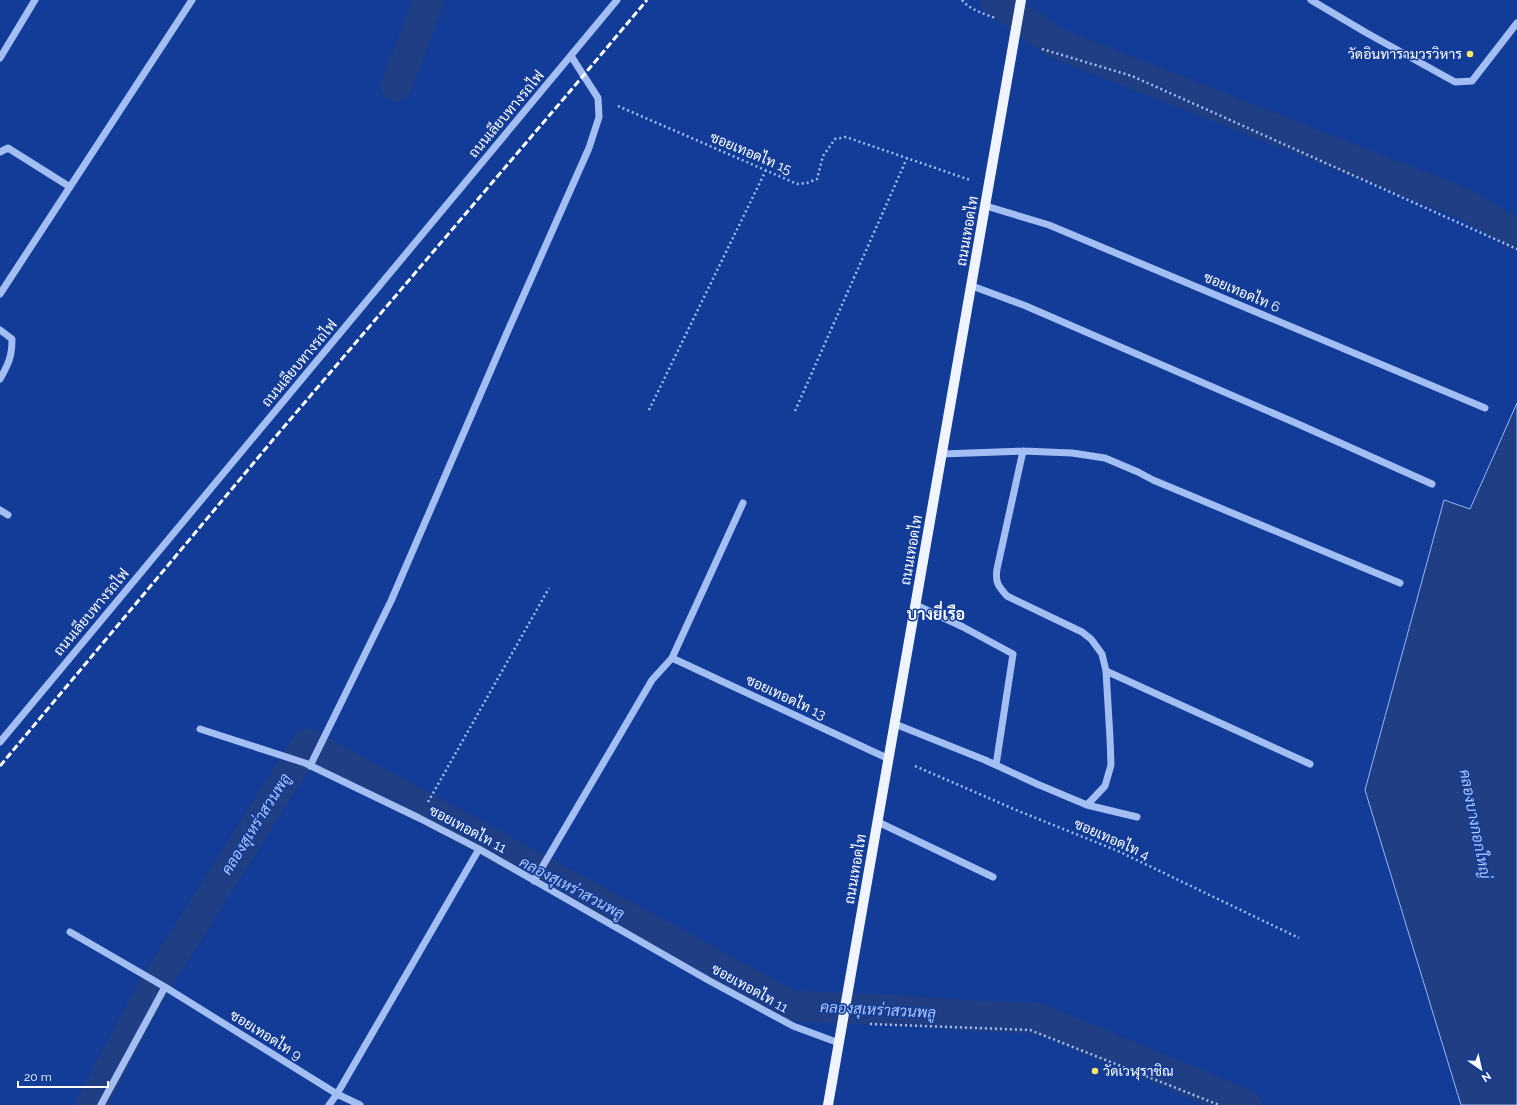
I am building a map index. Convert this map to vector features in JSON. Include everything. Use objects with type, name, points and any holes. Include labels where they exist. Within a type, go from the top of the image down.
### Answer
[{"type":"main road","name":"ถนนเทอดไท","points":[[828,1105],[1022,0]]},
{"type":"street","points":[[0,58],[35,0]]},
{"type":"street","points":[[0,294],[192,0]]},
{"type":"street","name":"ถนนเลียบทางรถไฟ","points":[[0,742],[617,0]]},
{"type":"street","points":[[1311,0],[1364,32],[1455,82],[1472,81],[1517,23]]},
{"type":"street","points":[[308,765],[391,601],[588,148],[599,117],[598,98],[571,56]]},
{"type":"street","points":[[0,152],[8,148],[70,186]]},
{"type":"street","name":"ซอยเทอดไท 6","points":[[986,206],[1049,225],[1485,408]]},
{"type":"street","points":[[972,286],[1026,306],[1432,484]]},
{"type":"street","points":[[0,330],[12,339],[12,352],[9,364],[0,379]]},
{"type":"street","points":[[942,454],[1023,451],[1072,453],[1105,458],[1160,483],[1400,583]]},
{"type":"street","points":[[1023,451],[996,579],[1000,589],[1007,596],[1082,632],[1091,639],[1102,654],[1106,671],[1111,765],[1105,786],[1087,805]]},
{"type":"street","points":[[534,880],[652,680],[672,658],[743,503]]},
{"type":"street","points":[[0,510],[8,515]]},
{"type":"street","points":[[916,605],[963,627],[1013,654],[996,765]]},
{"type":"street","name":"ซอยเทอดไท 13","points":[[672,658],[889,759]]},
{"type":"street","points":[[1106,671],[1310,764]]},
{"type":"street","points":[[895,724],[996,765],[1087,805],[1137,817]]},
{"type":"street","name":"ซอยเทอดไท 11","points":[[200,729],[287,756],[419,818],[479,849],[793,1026],[839,1043]]},
{"type":"street","points":[[878,822],[993,877]]},
{"type":"street","points":[[329,1105],[337,1094],[479,849]]},
{"type":"street","name":"ซอยเทอดไท 9","points":[[70,932],[162,985],[337,1094],[360,1105]]},
{"type":"street","points":[[101,1105],[162,985]]},
{"type":"path","points":[[962,0],[974,10],[995,18]]},
{"type":"path","points":[[1042,49],[1132,76],[1517,249]]},
{"type":"path","name":"ซอยเทอดไท 15","points":[[598,98],[797,184],[807,183],[817,179],[823,156],[835,139],[846,137],[989,187]]},
{"type":"path","points":[[795,411],[907,158]]},
{"type":"path","points":[[649,410],[766,170]]},
{"type":"path","points":[[419,818],[549,588]]},
{"type":"path","name":"ซอยเทอดไท 4","points":[[915,766],[1016,810],[1118,851],[1299,938]]},
{"type":"path","points":[[870,1024],[1030,1030],[1219,1105]]},
{"type":"water","name":"คลองบางกอกใหญ่","points":[[1517,403],[1517,1105],[1461,1105],[1365,790],[1444,500],[1470,509]]},
{"type":"waterway","points":[[396,86],[429,0]]},
{"type":"waterway","points":[[995,0],[1056,43],[1467,205],[1517,235]]},
{"type":"waterway","name":"คลองสุเหร่าสวนพลู","points":[[91,1105],[151,991],[307,744],[791,1006],[1037,1018],[1246,1105]]},
{"type":"railway","points":[[0,766],[277,435],[647,0]]},
{"type":"place","name":"วัดอินทารามวรวิหาร","points":[[1470,54]]},
{"type":"place","name":"วัดเวฬุราชิณ","points":[[1095,1071]]},
{"type":"district","name":"บางยี่เรือ","points":[[936,614]]}]
